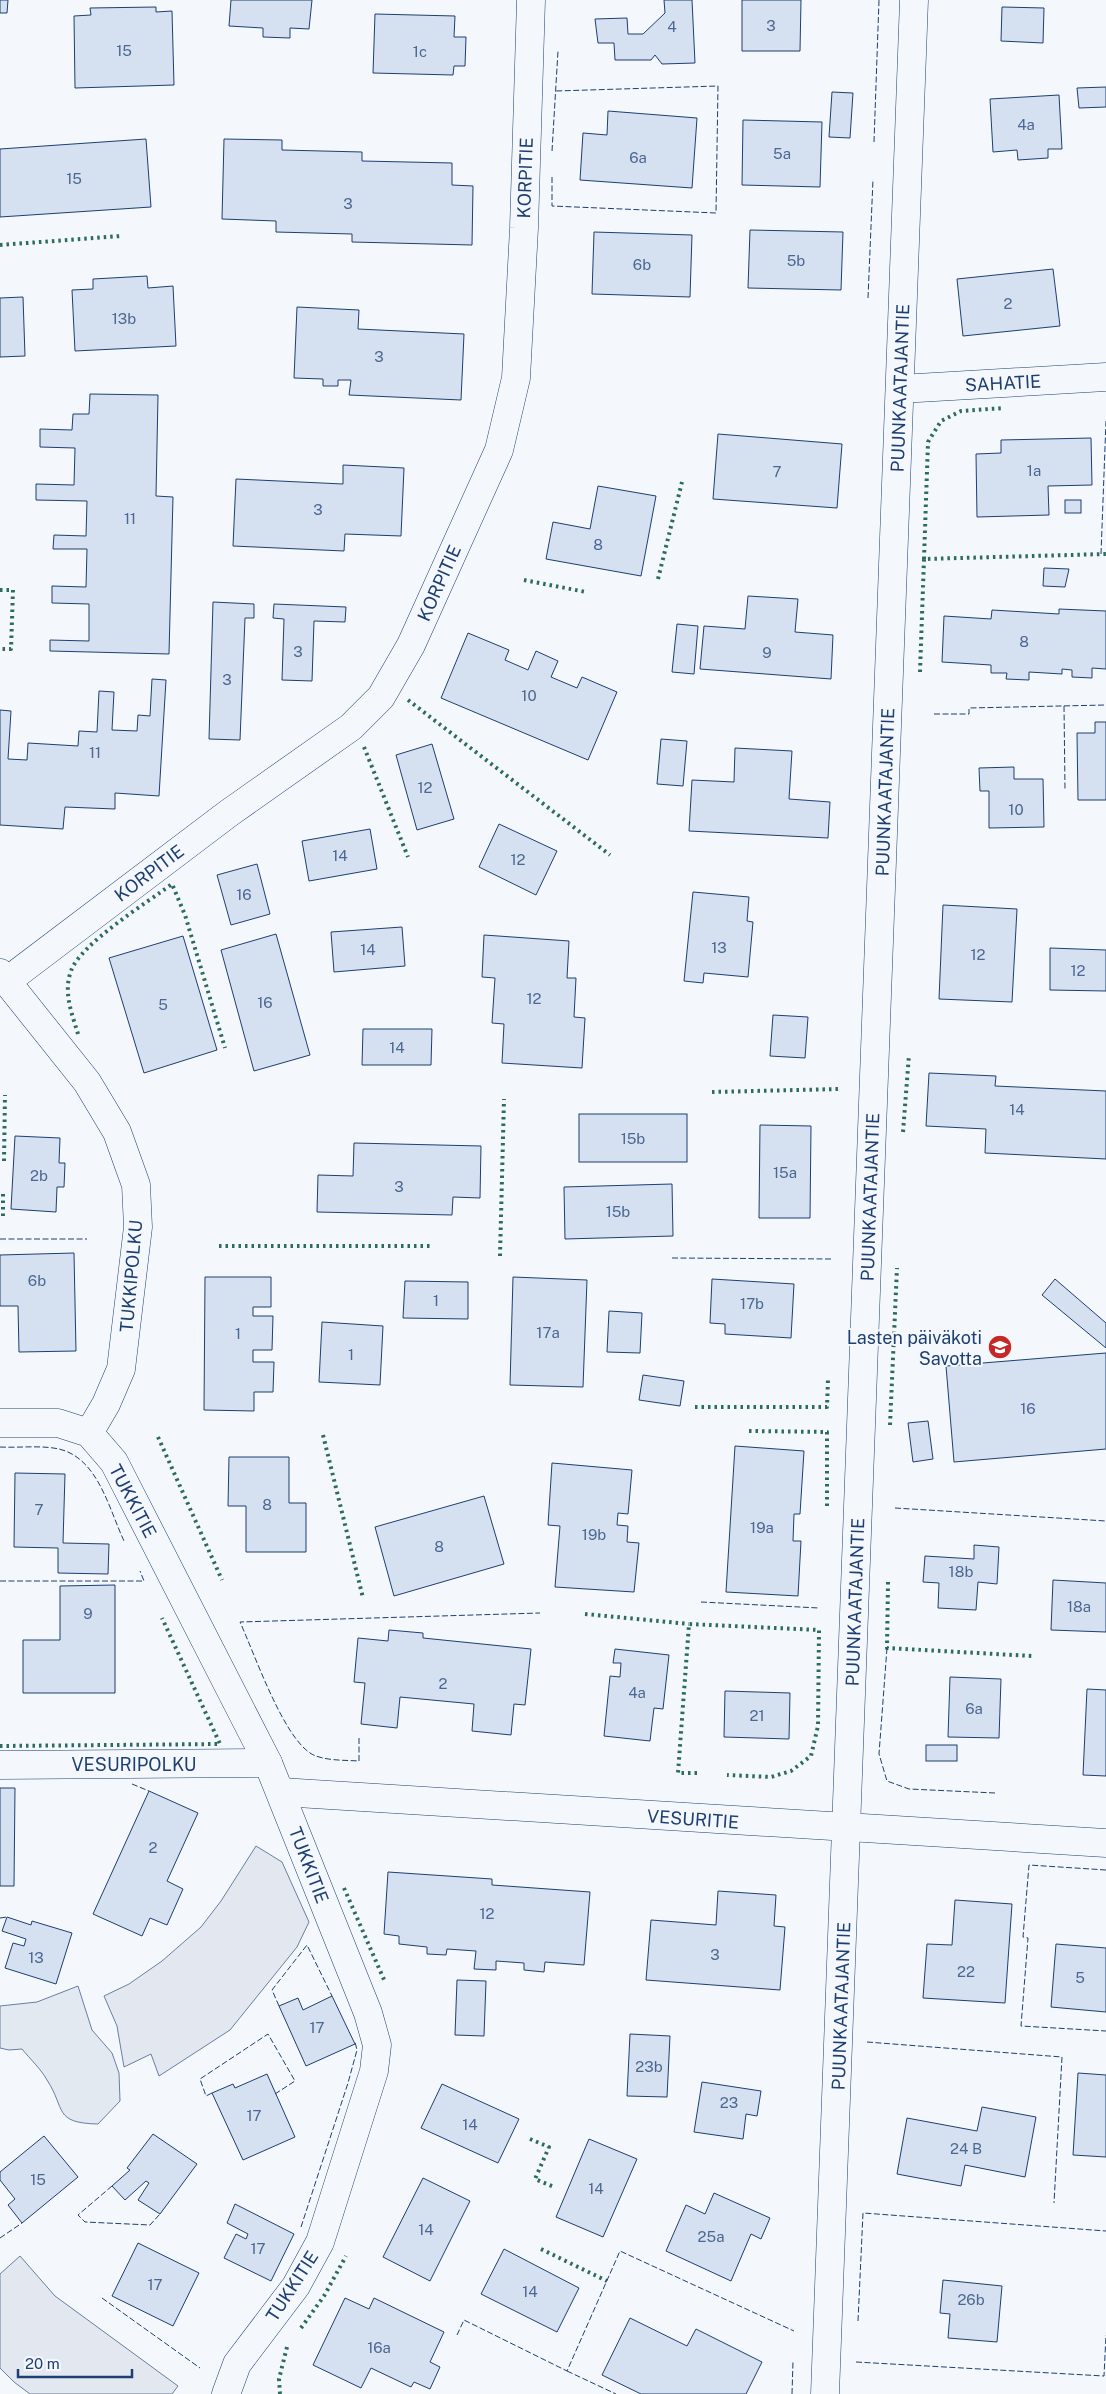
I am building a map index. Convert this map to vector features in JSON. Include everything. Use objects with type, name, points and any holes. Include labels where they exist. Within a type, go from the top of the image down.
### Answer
[{"type":"street","name":"KORPITIE","points":[[4,977],[229,813],[352,727],[381,697],[411,645],[498,450],[516,378],[523,244],[531,0]]},
{"type":"street","name":"PUUNKAATAJANTIE","points":[[825,2394],[848,1828],[854,1619],[914,0]]},
{"type":"street","name":"SAHATIE","points":[[900,389],[1106,377]]},
{"type":"street","name":"TUKKIPOLKU","points":[[4,977],[87,1082],[116,1132],[136,1185],[138,1227],[121,1369],[106,1404],[89,1432]]},
{"type":"street","points":[[0,1423],[58,1423],[89,1432]]},
{"type":"street","name":"TUKKITIE","points":[[89,1432],[114,1462],[268,1763],[368,2013],[377,2046],[374,2072],[320,2242],[296,2286],[237,2364],[226,2394]]},
{"type":"street","name":"VESURIPOLKU","points":[[0,1765],[268,1763]]},
{"type":"street","name":"VESURITIE","points":[[281,1792],[1106,1843]]},
{"type":"shaded area","points":[[256,1846],[282,1862],[309,1922],[297,1947],[230,2030],[159,2076],[151,2054],[124,2067],[117,2026],[104,1996],[129,1984],[162,1961],[201,1927],[221,1901]]},
{"type":"shaded area","points":[[78,1986],[92,2030],[112,2053],[119,2073],[120,2101],[98,2124],[74,2121],[67,2117],[45,2076],[22,2049],[9,2050],[0,2048],[0,2006],[37,2002]]},
{"type":"shaded area","points":[[20,2256],[55,2296],[178,2386],[172,2394],[30,2394],[14,2382],[0,2368],[0,2274]]},
{"type":"building","points":[[0,0],[8,0],[7,13],[0,13]]},
{"type":"building","points":[[231,0],[312,0],[309,29],[290,28],[290,38],[263,37],[263,28],[229,26]]},
{"type":"building","points":[[664,0],[692,0],[695,63],[662,64],[655,55],[651,60],[615,60],[614,43],[598,43],[595,19],[627,18],[628,34],[643,34],[665,13]]},
{"type":"building","points":[[742,0],[801,0],[800,51],[742,51]]},
{"type":"building","points":[[156,7],[156,12],[172,11],[174,85],[75,88],[74,16],[91,15],[90,8]]},
{"type":"building","points":[[1002,7],[1044,8],[1043,43],[1001,41]]},
{"type":"building","points":[[375,14],[455,16],[454,37],[466,37],[465,66],[454,66],[453,75],[373,73]]},
{"type":"building","points":[[1106,87],[1106,107],[1079,108],[1077,88]]},
{"type":"building","points":[[832,92],[853,93],[850,138],[829,137]]},
{"type":"building","points":[[1059,95],[1062,149],[1048,149],[1048,158],[1018,160],[1017,150],[993,152],[990,99]]},
{"type":"building","points":[[608,111],[697,118],[692,188],[580,180],[583,133],[607,135]]},
{"type":"building","points":[[743,120],[822,122],[820,187],[742,185]]},
{"type":"building","points":[[146,139],[151,207],[0,217],[0,149]]},
{"type":"building","points":[[224,139],[282,140],[282,150],[362,152],[362,161],[452,163],[452,185],[473,186],[472,245],[352,242],[352,234],[276,232],[276,221],[222,219]]},
{"type":"building","points":[[750,230],[843,232],[841,290],[748,288]]},
{"type":"building","points":[[594,232],[692,235],[690,297],[592,294]]},
{"type":"building","points":[[1053,269],[1060,326],[963,336],[957,279]]},
{"type":"building","points":[[147,276],[148,288],[173,286],[176,346],[75,351],[72,290],[93,289],[93,279]]},
{"type":"building","points":[[23,297],[25,356],[0,357],[0,298]]},
{"type":"building","points":[[297,307],[359,310],[358,329],[464,334],[461,400],[349,395],[351,380],[338,380],[338,386],[323,386],[323,379],[294,378]]},
{"type":"building","points":[[90,394],[158,395],[156,496],[173,497],[169,654],[50,651],[50,640],[89,641],[89,604],[52,603],[52,586],[86,587],[87,549],[53,549],[54,535],[86,536],[87,501],[36,500],[36,484],[74,485],[75,448],[40,447],[40,429],[72,430],[73,414],[89,414]]},
{"type":"building","points":[[718,434],[842,444],[837,508],[713,499]]},
{"type":"building","points":[[1091,438],[1092,485],[1048,486],[1049,515],[977,517],[976,454],[1001,453],[1001,440]]},
{"type":"building","points":[[343,465],[404,468],[401,536],[345,534],[344,551],[233,546],[236,479],[343,484]]},
{"type":"building","points":[[598,486],[656,496],[641,576],[546,559],[553,522],[590,529]]},
{"type":"building","points":[[1065,500],[1081,500],[1081,513],[1065,513]]},
{"type":"building","points":[[1044,568],[1069,569],[1065,587],[1043,586]]},
{"type":"building","points":[[748,596],[798,599],[795,632],[833,635],[831,679],[700,669],[704,626],[745,629]]},
{"type":"building","points":[[213,602],[254,604],[254,618],[245,618],[240,740],[209,739]]},
{"type":"building","points":[[274,604],[346,607],[345,622],[314,621],[312,681],[282,680],[284,619],[273,618]]},
{"type":"building","points":[[1059,609],[1106,611],[1106,669],[1092,668],[1092,678],[1072,677],[1072,670],[1062,669],[1062,674],[1029,672],[1029,680],[1006,679],[1007,673],[991,673],[991,665],[942,662],[944,616],[991,619],[992,610],[1059,614]]},
{"type":"building","points":[[677,624],[698,626],[694,674],[672,672]]},
{"type":"building","points":[[468,633],[509,650],[505,660],[528,670],[536,651],[558,661],[551,677],[577,688],[582,677],[617,692],[588,760],[441,698]]},
{"type":"building","points":[[152,679],[166,680],[159,796],[115,793],[115,809],[65,807],[63,829],[0,825],[0,710],[11,711],[8,759],[27,760],[28,743],[78,746],[79,731],[97,732],[99,691],[114,692],[112,730],[137,731],[138,715],[150,716]]},
{"type":"building","points":[[1095,722],[1106,722],[1106,800],[1078,800],[1077,733],[1095,733]]},
{"type":"building","points":[[661,739],[687,741],[683,786],[657,784]]},
{"type":"building","points":[[432,744],[454,819],[417,830],[396,755]]},
{"type":"building","points":[[735,748],[792,751],[789,799],[830,802],[828,838],[689,831],[692,780],[734,782]]},
{"type":"building","points":[[1014,767],[1014,779],[1043,779],[1044,827],[989,828],[989,791],[980,791],[979,768]]},
{"type":"building","points":[[499,824],[557,851],[536,895],[479,867]]},
{"type":"building","points":[[370,829],[377,869],[309,881],[302,841]]},
{"type":"building","points":[[257,864],[270,914],[231,925],[217,875]]},
{"type":"building","points":[[693,892],[749,897],[747,921],[753,922],[748,977],[704,973],[703,983],[684,981]]},
{"type":"building","points":[[943,905],[1017,909],[1012,1002],[939,999]]},
{"type":"building","points":[[402,927],[405,966],[334,972],[331,932]]},
{"type":"building","points":[[276,934],[310,1055],[254,1071],[221,950]]},
{"type":"building","points":[[484,935],[569,941],[567,978],[576,978],[574,1017],[585,1018],[582,1068],[502,1063],[504,1024],[492,1023],[495,978],[482,977]]},
{"type":"building","points":[[183,936],[217,1050],[144,1073],[109,958]]},
{"type":"building","points":[[1050,948],[1106,950],[1106,991],[1050,990]]},
{"type":"building","points":[[773,1015],[808,1017],[805,1058],[770,1056]]},
{"type":"building","points":[[363,1029],[432,1029],[431,1065],[362,1065]]},
{"type":"building","points":[[929,1073],[996,1076],[995,1086],[1106,1091],[1106,1159],[985,1153],[986,1129],[926,1126]]},
{"type":"building","points":[[579,1114],[687,1114],[687,1162],[579,1162]]},
{"type":"building","points":[[760,1125],[811,1126],[810,1218],[759,1218]]},
{"type":"building","points":[[15,1136],[60,1138],[59,1163],[65,1163],[64,1187],[57,1187],[56,1212],[11,1209]]},
{"type":"building","points":[[354,1143],[481,1146],[480,1198],[453,1197],[452,1215],[317,1212],[318,1175],[353,1176]]},
{"type":"building","points":[[672,1184],[673,1236],[565,1239],[564,1187]]},
{"type":"building","points":[[74,1253],[76,1351],[19,1352],[18,1306],[0,1306],[0,1255]]},
{"type":"building","points":[[205,1277],[271,1277],[271,1307],[253,1307],[253,1316],[273,1316],[272,1350],[253,1350],[253,1362],[274,1362],[273,1392],[254,1392],[254,1411],[204,1410]]},
{"type":"building","points":[[513,1277],[587,1280],[583,1387],[510,1385]]},
{"type":"building","points":[[712,1279],[794,1284],[791,1338],[725,1334],[725,1324],[710,1323]]},
{"type":"building","points":[[1055,1279],[1106,1323],[1106,1348],[1042,1295]]},
{"type":"building","points":[[405,1281],[468,1282],[468,1319],[403,1318]]},
{"type":"building","points":[[609,1311],[642,1313],[640,1353],[607,1352]]},
{"type":"building","points":[[322,1322],[383,1326],[380,1385],[319,1382]]},
{"type":"building","points":[[1106,1353],[1106,1449],[954,1462],[946,1366]]},
{"type":"building","points":[[643,1375],[684,1381],[680,1406],[639,1400]]},
{"type":"building","points":[[928,1421],[933,1459],[913,1462],[908,1423]]},
{"type":"building","points":[[735,1446],[804,1451],[800,1514],[794,1514],[793,1541],[801,1541],[798,1596],[726,1592]]},
{"type":"building","points":[[229,1457],[289,1457],[289,1503],[306,1503],[306,1552],[246,1552],[246,1506],[228,1506]]},
{"type":"building","points":[[552,1463],[632,1470],[628,1514],[618,1513],[617,1525],[628,1526],[627,1542],[639,1543],[634,1592],[555,1587],[560,1526],[548,1525]]},
{"type":"building","points":[[15,1473],[65,1474],[63,1543],[109,1544],[108,1574],[58,1573],[58,1548],[14,1547]]},
{"type":"building","points":[[484,1496],[504,1564],[394,1596],[375,1527]]},
{"type":"building","points":[[974,1545],[999,1547],[997,1584],[978,1582],[976,1610],[938,1608],[939,1583],[923,1582],[925,1556],[974,1559]]},
{"type":"building","points":[[1053,1580],[1106,1583],[1106,1632],[1051,1630]]},
{"type":"building","points":[[115,1585],[115,1693],[23,1693],[23,1640],[60,1640],[60,1586]]},
{"type":"building","points":[[389,1630],[423,1633],[423,1638],[531,1649],[525,1705],[514,1704],[511,1735],[472,1731],[474,1704],[400,1697],[397,1728],[361,1724],[365,1683],[354,1682],[358,1638],[388,1641]]},
{"type":"building","points":[[615,1649],[669,1655],[663,1709],[654,1708],[650,1741],[604,1736],[610,1676],[620,1677],[621,1663],[613,1663]]},
{"type":"building","points":[[950,1677],[1001,1679],[999,1738],[948,1737]]},
{"type":"building","points":[[1087,1689],[1106,1690],[1106,1776],[1083,1775]]},
{"type":"building","points":[[725,1691],[790,1693],[789,1739],[724,1737]]},
{"type":"building","points":[[926,1745],[957,1745],[957,1761],[926,1761]]},
{"type":"building","points":[[0,1788],[15,1788],[14,1886],[0,1886]]},
{"type":"building","points":[[149,1791],[198,1813],[167,1881],[183,1889],[167,1925],[150,1918],[142,1936],[93,1914]]},
{"type":"building","points":[[388,1872],[492,1879],[492,1885],[590,1892],[584,1965],[545,1962],[544,1972],[524,1970],[524,1963],[496,1961],[496,1970],[474,1969],[476,1951],[447,1949],[446,1955],[427,1954],[427,1947],[399,1944],[399,1936],[384,1934]]},
{"type":"building","points":[[718,1891],[776,1895],[774,1926],[785,1927],[780,1990],[646,1980],[651,1920],[716,1925]]},
{"type":"building","points":[[955,1900],[1012,1904],[1005,2003],[923,1998],[927,1944],[952,1945]]},
{"type":"building","points":[[7,1917],[31,1925],[32,1921],[72,1933],[56,1984],[5,1968],[13,1943],[24,1946],[26,1939],[2,1931]]},
{"type":"building","points":[[1056,1944],[1106,1948],[1106,2012],[1051,2007]]},
{"type":"building","points":[[457,1980],[486,1981],[484,2036],[455,2035]]},
{"type":"building","points":[[332,1996],[355,2044],[306,2066],[279,2006],[298,1998],[303,2010]]},
{"type":"building","points":[[630,2034],[670,2036],[667,2097],[627,2096]]},
{"type":"building","points":[[1078,2073],[1106,2075],[1106,2157],[1073,2155]]},
{"type":"building","points":[[267,2074],[295,2137],[243,2160],[212,2093],[233,2084],[235,2088]]},
{"type":"building","points":[[702,2082],[761,2091],[757,2116],[746,2114],[743,2139],[694,2132]]},
{"type":"building","points":[[442,2084],[519,2119],[498,2163],[421,2128]]},
{"type":"building","points":[[982,2107],[1036,2117],[1025,2177],[965,2165],[961,2186],[897,2174],[907,2118],[977,2131]]},
{"type":"building","points":[[153,2134],[197,2164],[160,2214],[138,2200],[149,2183],[146,2181],[125,2200],[112,2186],[130,2170],[127,2168]]},
{"type":"building","points":[[44,2136],[78,2177],[22,2223],[8,2205],[15,2199],[0,2180],[0,2172]]},
{"type":"building","points":[[589,2139],[637,2159],[603,2237],[556,2217]]},
{"type":"building","points":[[423,2178],[470,2201],[430,2281],[383,2257]]},
{"type":"building","points":[[714,2193],[770,2218],[761,2239],[751,2234],[731,2281],[666,2251],[686,2205],[705,2214]]},
{"type":"building","points":[[235,2204],[294,2234],[271,2281],[224,2258],[236,2234],[246,2239],[248,2234],[227,2223]]},
{"type":"building","points":[[138,2243],[199,2273],[173,2326],[112,2296]]},
{"type":"building","points":[[504,2249],[579,2288],[557,2332],[481,2294]]},
{"type":"building","points":[[943,2280],[1002,2286],[997,2342],[948,2338],[950,2314],[940,2313]]},
{"type":"building","points":[[345,2298],[369,2309],[374,2298],[444,2332],[430,2362],[440,2367],[430,2389],[414,2382],[411,2387],[371,2368],[361,2388],[313,2365]]},
{"type":"building","points":[[630,2318],[687,2346],[696,2329],[762,2362],[746,2394],[641,2394],[602,2375]]},
{"type":"hedge","points":[[0,245],[121,236]]},
{"type":"hedge","points":[[924,559],[928,442],[941,421],[961,411],[1004,408]]},
{"type":"hedge","points":[[658,579],[682,482]]},
{"type":"hedge","points":[[920,672],[924,559],[1106,554]]},
{"type":"hedge","points":[[524,580],[586,592]]},
{"type":"hedge","points":[[0,590],[13,590],[11,649],[0,649]]},
{"type":"hedge","points":[[408,700],[610,855]]},
{"type":"hedge","points":[[364,747],[408,857]]},
{"type":"hedge","points":[[78,1034],[68,995],[71,971],[77,960],[101,936],[172,884],[185,915],[225,1048]]},
{"type":"hedge","points":[[903,1132],[909,1055]]},
{"type":"hedge","points":[[712,1092],[839,1089]]},
{"type":"hedge","points":[[4,1161],[5,1095]]},
{"type":"hedge","points":[[500,1256],[504,1099]]},
{"type":"hedge","points":[[3,1190],[3,1216]]},
{"type":"hedge","points":[[219,1246],[433,1246]]},
{"type":"hedge","points":[[890,1425],[897,1268]]},
{"type":"hedge","points":[[695,1407],[827,1407],[828,1379]]},
{"type":"hedge","points":[[749,1431],[827,1432],[827,1510]]},
{"type":"hedge","points":[[323,1435],[363,1598]]},
{"type":"hedge","points":[[158,1437],[222,1580]]},
{"type":"hedge","points":[[888,1582],[887,1648],[1032,1656]]},
{"type":"hedge","points":[[585,1614],[689,1624]]},
{"type":"hedge","points":[[0,1746],[220,1744],[162,1618]]},
{"type":"hedge","points":[[697,1773],[678,1773],[689,1624],[819,1630],[818,1726],[811,1756],[791,1771],[771,1777],[727,1775]]},
{"type":"hedge","points":[[344,1888],[385,1982]]},
{"type":"hedge","points":[[530,2139],[549,2147],[535,2179],[554,2187]]},
{"type":"hedge","points":[[541,2249],[607,2281]]},
{"type":"hedge","points":[[301,2328],[324,2296],[346,2256]]},
{"type":"hedge","points":[[280,2394],[279,2379],[287,2347]]},
{"type":"fence","points":[[874,142],[879,0]]},
{"type":"fence","points":[[552,151],[558,51]]},
{"type":"fence","points":[[552,177],[552,206],[716,213],[718,86],[556,91]]},
{"type":"fence","points":[[868,298],[873,179]]},
{"type":"fence","points":[[1101,554],[1106,421]]},
{"type":"fence","points":[[934,714],[969,714],[969,708],[1106,705]]},
{"type":"fence","points":[[1064,706],[1065,789]]},
{"type":"fence","points":[[0,1239],[87,1239]]},
{"type":"fence","points":[[672,1258],[832,1259]]},
{"type":"fence","points":[[0,1447],[59,1449],[72,1454],[84,1463],[100,1486],[124,1541]]},
{"type":"fence","points":[[895,1508],[1106,1521]]},
{"type":"fence","points":[[0,1581],[144,1581],[140,1571]]},
{"type":"fence","points":[[701,1602],[819,1608]]},
{"type":"fence","points":[[359,1738],[359,1761],[333,1760],[310,1753],[289,1729],[270,1693],[240,1622],[540,1613]]},
{"type":"fence","points":[[887,1648],[879,1754],[887,1781],[909,1789],[995,1793]]},
{"type":"fence","points":[[132,1784],[149,1791]]},
{"type":"fence","points":[[1106,1870],[1029,1865],[1023,1937],[1028,1938],[1021,2026],[1106,2031]]},
{"type":"fence","points":[[0,1918],[7,1917]]},
{"type":"fence","points":[[279,2006],[272,1990],[307,1945],[332,1996]]},
{"type":"fence","points":[[212,2093],[206,2096],[200,2079],[268,2034],[295,2081],[275,2094]]},
{"type":"fence","points":[[301,2227],[348,2083],[357,2050],[355,2042]]},
{"type":"fence","points":[[867,2042],[1062,2057],[1054,2203]]},
{"type":"fence","points":[[112,2186],[78,2215],[85,2222],[150,2225],[160,2214]]},
{"type":"fence","points":[[858,2321],[863,2213],[1106,2231]]},
{"type":"fence","points":[[0,2238],[22,2223]]},
{"type":"fence","points":[[457,2335],[464,2320],[567,2371],[620,2251],[794,2331]]},
{"type":"fence","points":[[102,2298],[200,2368]]},
{"type":"fence","points":[[856,2362],[1104,2376],[1106,2335]]},
{"type":"fence","points":[[792,2394],[793,2361]]},
{"type":"fence","points":[[567,2371],[616,2394]]},
{"type":"place","name":"Lasten päiväkoti Savotta","points":[[1000,1347]]}]
